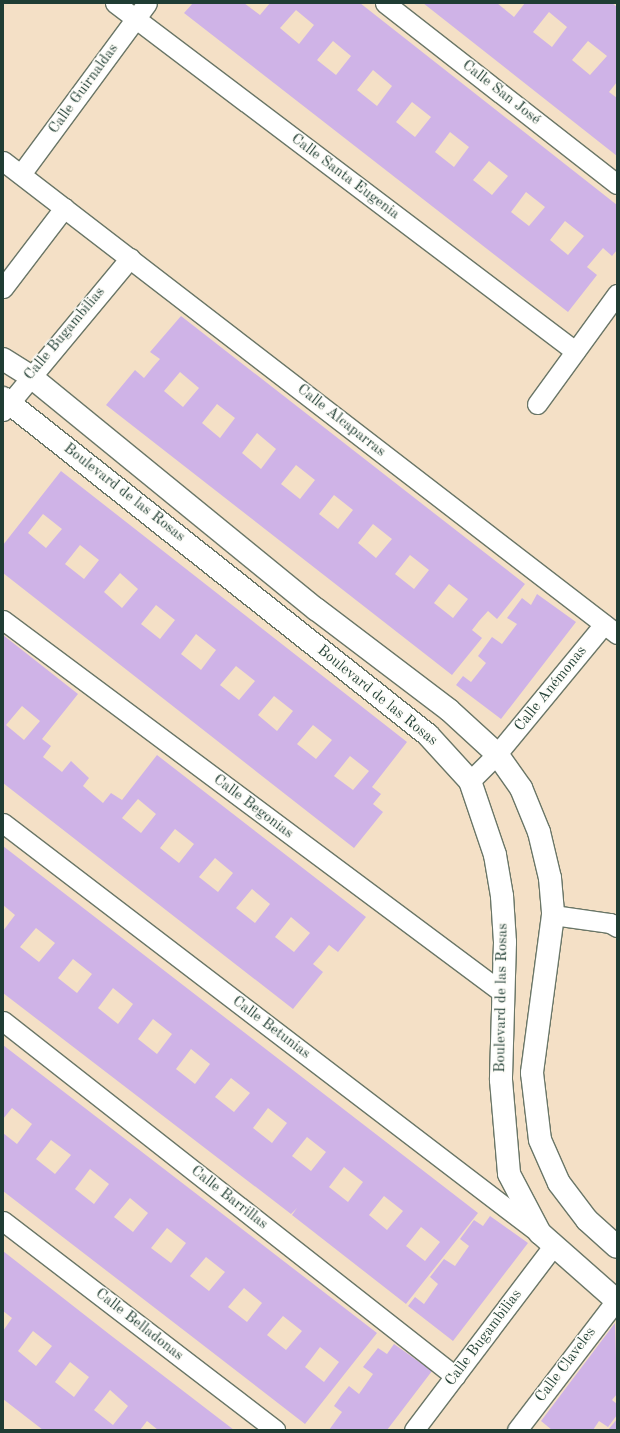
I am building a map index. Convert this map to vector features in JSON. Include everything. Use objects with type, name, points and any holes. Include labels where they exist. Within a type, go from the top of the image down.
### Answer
[{"type":"street","name":"Calle Santa Eugenia","points":[[115,3],[575,351]]},
{"type":"street","name":"Calle Guirnaldas","points":[[21,174],[147,3]]},
{"type":"street","name":"Calle San José","points":[[385,3],[617,184]]},
{"type":"street","name":"Calle Alcaparras","points":[[3,161],[610,629]]},
{"type":"street","points":[[3,288],[64,208]]},
{"type":"street","name":"Calle Bugambilias","points":[[5,404],[130,258]]},
{"type":"street","points":[[537,404],[617,294]]},
{"type":"street","name":"Boulevard de las Rosas","points":[[3,359],[30,376],[316,609],[449,710],[497,754],[521,788],[539,832],[550,878],[553,915],[532,1073],[537,1126],[558,1183],[587,1220],[617,1247]]},
{"type":"street","name":"Boulevard de las Rosas","points":[[5,404],[428,735],[470,781],[495,855],[502,896],[503,993],[500,1080],[509,1174],[547,1239],[617,1300]]},
{"type":"street","name":"Calle Begonias","points":[[3,620],[503,993]]},
{"type":"street","name":"Calle Anémonas","points":[[470,781],[497,754],[610,629]]},
{"type":"street","name":"Calle Betunias","points":[[3,823],[547,1239]]},
{"type":"street","points":[[553,915],[610,923],[617,927]]},
{"type":"street","name":"Calle Barrillas","points":[[3,1021],[455,1376]]},
{"type":"street","name":"Calle Belladonas","points":[[3,1221],[275,1430]]},
{"type":"street","name":"Calle Bugambilias","points":[[414,1430],[455,1376],[547,1239]]},
{"type":"street","name":"Calle Claveles","points":[[522,1428],[617,1300]]},
{"type":"building","points":[[193,3],[244,3],[260,15],[270,3],[360,3],[617,205],[617,250],[612,256],[603,248],[587,267],[597,275],[568,312],[184,13]],"holes":[[[296,10],[314,25],[299,44],[280,28]],[[333,41],[351,56],[336,75],[317,60]],[[373,70],[392,86],[377,106],[357,90]],[[412,102],[431,117],[415,137],[396,122]],[[450,132],[469,147],[454,167],[435,152]],[[489,161],[508,176],[492,195],[473,180]],[[526,192],[545,207],[529,226],[511,212]],[[565,221],[584,236],[568,255],[550,240]]]},
{"type":"building","points":[[423,3],[497,3],[514,17],[525,3],[612,3],[617,7],[617,82],[609,92],[617,98],[617,156]],"holes":[[[549,12],[567,27],[552,47],[533,32]],[[588,41],[607,56],[590,75],[572,60]]]},
{"type":"building","points":[[181,316],[525,584],[497,619],[488,611],[479,621],[472,630],[482,638],[452,675],[106,405],[135,370],[144,378],[160,359],[150,352]],"holes":[[[180,372],[199,388],[183,407],[164,391]],[[217,404],[235,418],[220,438],[202,423]],[[257,433],[276,449],[261,469],[242,453]],[[296,465],[315,480],[300,499],[281,484]],[[334,495],[353,510],[338,529],[319,514]],[[373,524],[392,539],[376,558],[358,543]],[[410,555],[429,570],[414,589],[395,574]],[[449,584],[468,599],[453,618],[434,603]]]},
{"type":"building","points":[[61,471],[407,742],[372,787],[381,794],[373,804],[383,812],[354,848],[3,573],[3,545]],"holes":[[[43,514],[62,529],[46,548],[28,533]],[[80,545],[99,560],[84,579],[65,564]],[[120,573],[138,589],[122,608],[104,592]],[[156,605],[175,620],[160,639],[141,624]],[[196,634],[216,650],[201,670],[181,654]],[[236,666],[255,681],[239,700],[220,685]],[[274,696],[293,711],[277,731],[258,715]],[[313,725],[332,740],[316,759],[297,744]],[[350,756],[369,771],[353,790],[334,776]]]},
{"type":"building","points":[[537,594],[576,622],[501,719],[456,685],[463,676],[471,682],[486,663],[478,656],[492,637],[502,644],[517,624],[507,618],[522,598],[531,605]]},
{"type":"building","points":[[3,635],[78,694],[42,739],[51,746],[43,757],[62,772],[71,761],[89,778],[83,786],[103,803],[111,793],[122,800],[157,755],[366,917],[338,952],[329,945],[313,964],[323,972],[293,1009],[3,783]],"holes":[[[22,706],[40,721],[24,740],[6,725]],[[138,799],[156,814],[141,833],[122,818]],[[175,829],[194,844],[179,863],[160,848]],[[215,858],[233,873],[218,892],[199,877]],[[252,889],[270,904],[255,923],[236,908]],[[291,917],[310,933],[294,952],[275,937]]]},
{"type":"building","points":[[3,846],[478,1213],[406,1304],[292,1215],[297,1208],[291,1214],[3,993],[3,931],[15,915],[3,905]],"holes":[[[36,928],[55,943],[39,962],[20,947]],[[73,959],[92,974],[77,993],[58,978]],[[113,988],[133,1004],[118,1024],[98,1008]],[[153,1019],[172,1034],[157,1054],[138,1039]],[[191,1049],[210,1064],[195,1084],[176,1069]],[[231,1078],[250,1093],[234,1112],[215,1097]],[[268,1108],[287,1123],[272,1143],[253,1128]],[[307,1137],[326,1152],[311,1171],[292,1156]],[[344,1167],[363,1182],[348,1202],[329,1187]],[[384,1196],[403,1211],[387,1230],[369,1215]],[[421,1227],[440,1242],[425,1261],[406,1246]]]},
{"type":"building","points":[[3,1045],[377,1333],[305,1424],[3,1191],[3,1133],[17,1144],[32,1124],[12,1108],[3,1119]],"holes":[[[51,1140],[71,1155],[55,1174],[36,1159]],[[90,1169],[109,1184],[94,1204],[75,1189]],[[130,1198],[148,1213],[133,1232],[114,1217]],[[167,1228],[186,1243],[171,1263],[151,1248]],[[206,1257],[225,1272],[209,1291],[190,1276]],[[244,1288],[262,1303],[247,1322],[228,1307]],[[283,1316],[302,1331],[286,1350],[267,1335]],[[320,1347],[339,1362],[324,1382],[305,1367]]]},
{"type":"building","points":[[490,1216],[528,1243],[453,1341],[408,1306],[415,1297],[424,1304],[438,1284],[430,1277],[444,1259],[455,1266],[469,1246],[460,1239],[474,1220],[483,1226]]},
{"type":"building","points":[[3,1251],[234,1430],[158,1430],[147,1421],[140,1430],[43,1430],[3,1399],[3,1331],[12,1318],[3,1311]],"holes":[[[33,1331],[52,1346],[36,1366],[18,1351]],[[70,1362],[89,1377],[74,1397],[55,1382]],[[110,1390],[128,1406],[113,1425],[94,1410]]]},
{"type":"building","points":[[615,1323],[617,1394],[612,1400],[617,1404],[617,1415],[608,1427],[599,1421],[593,1430],[552,1430],[541,1421]]},
{"type":"building","points":[[394,1344],[432,1371],[387,1430],[329,1430],[342,1412],[334,1406],[341,1396],[349,1386],[359,1394],[373,1374],[363,1367],[378,1348],[387,1354]]},
{"type":"building","points":[[617,1419],[617,1430],[608,1430]]}]
